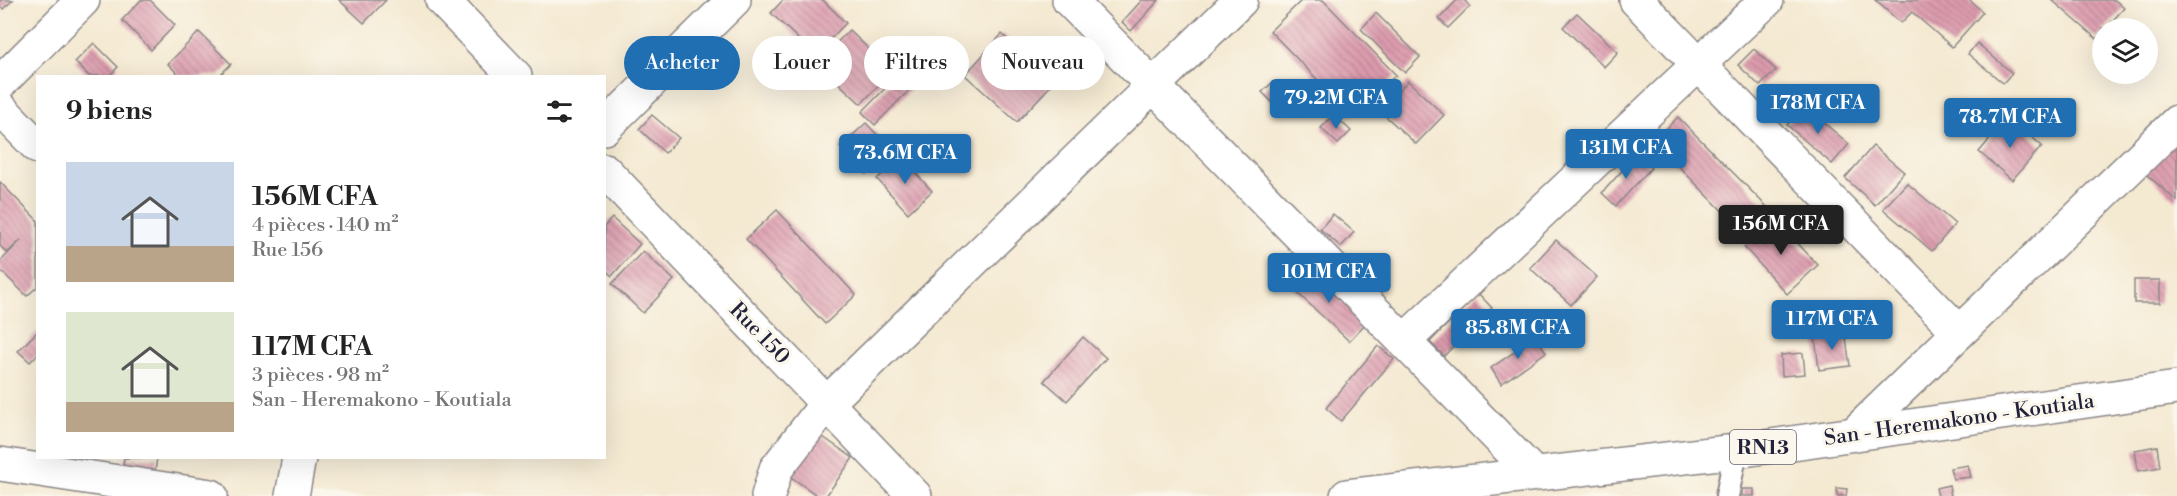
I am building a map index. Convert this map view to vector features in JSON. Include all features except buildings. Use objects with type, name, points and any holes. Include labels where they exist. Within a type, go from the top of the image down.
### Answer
[{"type":"street","points":[[0,82],[83,0]]},
{"type":"street","points":[[442,0],[514,75]]},
{"type":"street","points":[[606,126],[734,0]]},
{"type":"street","points":[[1069,0],[1533,473]]},
{"type":"street","points":[[768,496],[776,469],[827,403],[1241,0]]},
{"type":"street","points":[[1636,0],[1959,332]]},
{"type":"street","points":[[1404,341],[1767,0]]},
{"type":"street","points":[[0,108],[36,145]]},
{"type":"street","points":[[1855,433],[2177,122]]},
{"type":"street","name":"Rue 150","points":[[606,172],[915,496]]},
{"type":"street","name":"San - Heremakono - Koutiala","points":[[1347,496],[1736,451],[2177,388]]},
{"type":"street","points":[[292,496],[299,459]]},
{"type":"street","points":[[0,464],[211,496]]},
{"type":"lane","points":[[1727,496],[1736,451]]}]
